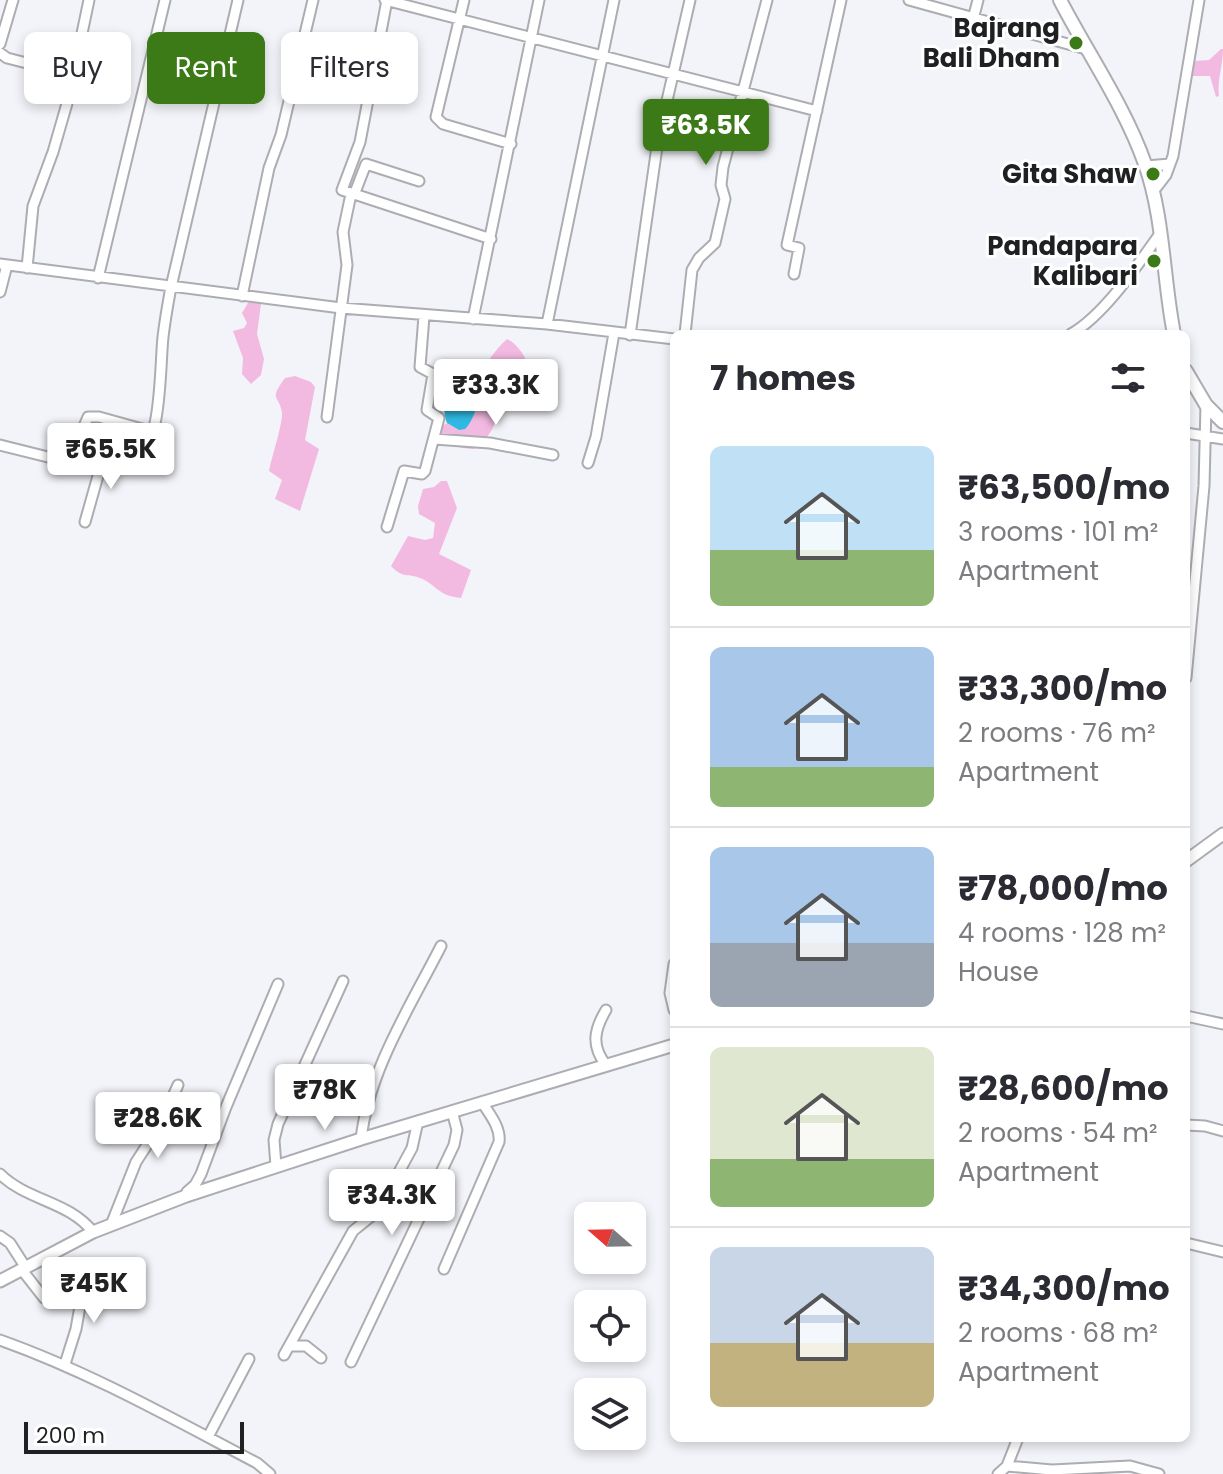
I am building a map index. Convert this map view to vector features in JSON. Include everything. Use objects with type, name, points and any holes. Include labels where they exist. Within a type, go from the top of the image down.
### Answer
[{"type":"main road","points":[[1060,0],[1133,134],[1146,166],[1173,330]]},
{"type":"main road","points":[[1190,378],[1206,405],[1223,422]]},
{"type":"street","points":[[0,44],[13,0]]},
{"type":"street","points":[[83,32],[89,0]]},
{"type":"street","points":[[98,278],[165,0]]},
{"type":"street","points":[[78,444],[132,458],[142,457],[153,432],[171,287],[238,0]]},
{"type":"street","points":[[242,296],[269,168],[281,135],[313,0]]},
{"type":"street","points":[[491,239],[353,195],[341,188],[360,142],[386,0],[817,111]]},
{"type":"street","points":[[464,0],[436,117],[443,124],[511,144]]},
{"type":"street","points":[[473,319],[539,0]]},
{"type":"street","points":[[547,324],[614,0]]},
{"type":"street","points":[[630,335],[658,140],[690,0]]},
{"type":"street","points":[[685,330],[691,274],[699,258],[715,243],[725,199],[721,185],[723,167],[767,0]]},
{"type":"street","points":[[794,274],[799,248],[787,245],[841,0]]},
{"type":"street","points":[[909,0],[1086,49]]},
{"type":"street","points":[[973,19],[978,0]]},
{"type":"street","points":[[1152,193],[1162,182],[1170,164],[1199,0]]},
{"type":"street","points":[[0,53],[24,62]]},
{"type":"street","points":[[27,268],[33,206],[66,104]]},
{"type":"street","points":[[327,417],[347,261],[343,233],[353,195],[366,164],[419,181]]},
{"type":"street","points":[[1146,166],[1170,164]]},
{"type":"street","points":[[1078,330],[1109,299],[1159,235]]},
{"type":"street","points":[[0,292],[4,264],[341,308],[547,324],[670,339]]},
{"type":"street","points":[[387,527],[404,471],[424,473],[439,417],[427,410],[433,374],[421,368],[420,364],[424,316]]},
{"type":"street","points":[[588,463],[596,437],[614,333]]},
{"type":"street","points":[[1190,635],[1204,486],[1206,405]]},
{"type":"street","points":[[0,445],[64,461],[71,457],[78,444],[85,420],[93,416],[153,432]]},
{"type":"street","points":[[1190,434],[1223,439]]},
{"type":"street","points":[[434,439],[490,443],[553,455]]},
{"type":"street","points":[[85,522],[105,451]]},
{"type":"street","points":[[1190,858],[1223,834]]},
{"type":"street","points":[[361,1139],[377,1076],[441,946]]},
{"type":"street","points":[[276,1166],[274,1140],[278,1124],[343,981]]},
{"type":"street","points":[[186,1196],[201,1174],[278,984]]},
{"type":"street","points":[[606,1010],[599,1021],[595,1041],[597,1052],[606,1065]]},
{"type":"street","points":[[1190,1017],[1223,1024]]},
{"type":"street","points":[[0,1281],[93,1232],[186,1196],[418,1121],[670,1046]]},
{"type":"street","points":[[111,1225],[136,1162],[160,1125],[178,1085]]},
{"type":"street","points":[[444,1269],[499,1142],[500,1134],[482,1102]]},
{"type":"street","points":[[351,1362],[454,1145],[457,1130],[452,1111]]},
{"type":"street","points":[[321,1358],[306,1346],[287,1350],[353,1231],[374,1214],[399,1172],[415,1141],[418,1121]]},
{"type":"street","points":[[1190,1125],[1223,1131]]},
{"type":"street","points":[[0,1174],[21,1191],[72,1212],[93,1232]]},
{"type":"street","points":[[0,1236],[10,1243],[44,1298]]},
{"type":"street","points":[[1190,1244],[1223,1252]]},
{"type":"street","points":[[65,1364],[76,1329],[85,1278]]},
{"type":"street","points":[[0,1340],[65,1364],[257,1463],[270,1474]]},
{"type":"street","points":[[208,1437],[249,1359]]},
{"type":"street","points":[[998,1474],[1007,1466],[1016,1442]]},
{"type":"street","points":[[1007,1466],[1052,1470],[1130,1466],[1159,1474]]},
{"type":"shaded area","points":[[1221,49],[1219,96],[1216,97],[1210,76],[1193,76],[1190,71],[1194,61],[1209,60]]},
{"type":"shaded area","points":[[249,301],[261,304],[257,334],[264,359],[261,375],[251,384],[242,374],[243,358],[233,331],[244,328],[247,323],[242,313]]},
{"type":"shaded area","points":[[507,339],[521,352],[529,369],[521,378],[507,378],[499,386],[496,421],[488,436],[474,449],[462,448],[438,437],[442,426],[447,423],[459,430],[483,369]]},
{"type":"shaded area","points":[[295,376],[311,382],[315,387],[305,440],[319,449],[300,511],[275,499],[282,480],[269,471],[282,418],[276,394],[285,378]]},
{"type":"shaded area","points":[[441,481],[447,481],[457,508],[439,554],[471,570],[461,598],[442,593],[426,581],[402,574],[391,566],[408,536],[425,540],[433,538],[435,523],[419,514],[418,506],[423,489],[434,487]]},
{"type":"water","points":[[463,372],[476,376],[478,396],[469,424],[459,430],[447,423],[445,403],[450,387]]},
{"type":"place","name":"Bajrang Bali Dham","points":[[1076,43]]},
{"type":"place","name":"Gita Shaw","points":[[1153,174]]},
{"type":"place","name":"Pandapara Kalibari","points":[[1154,261]]}]
